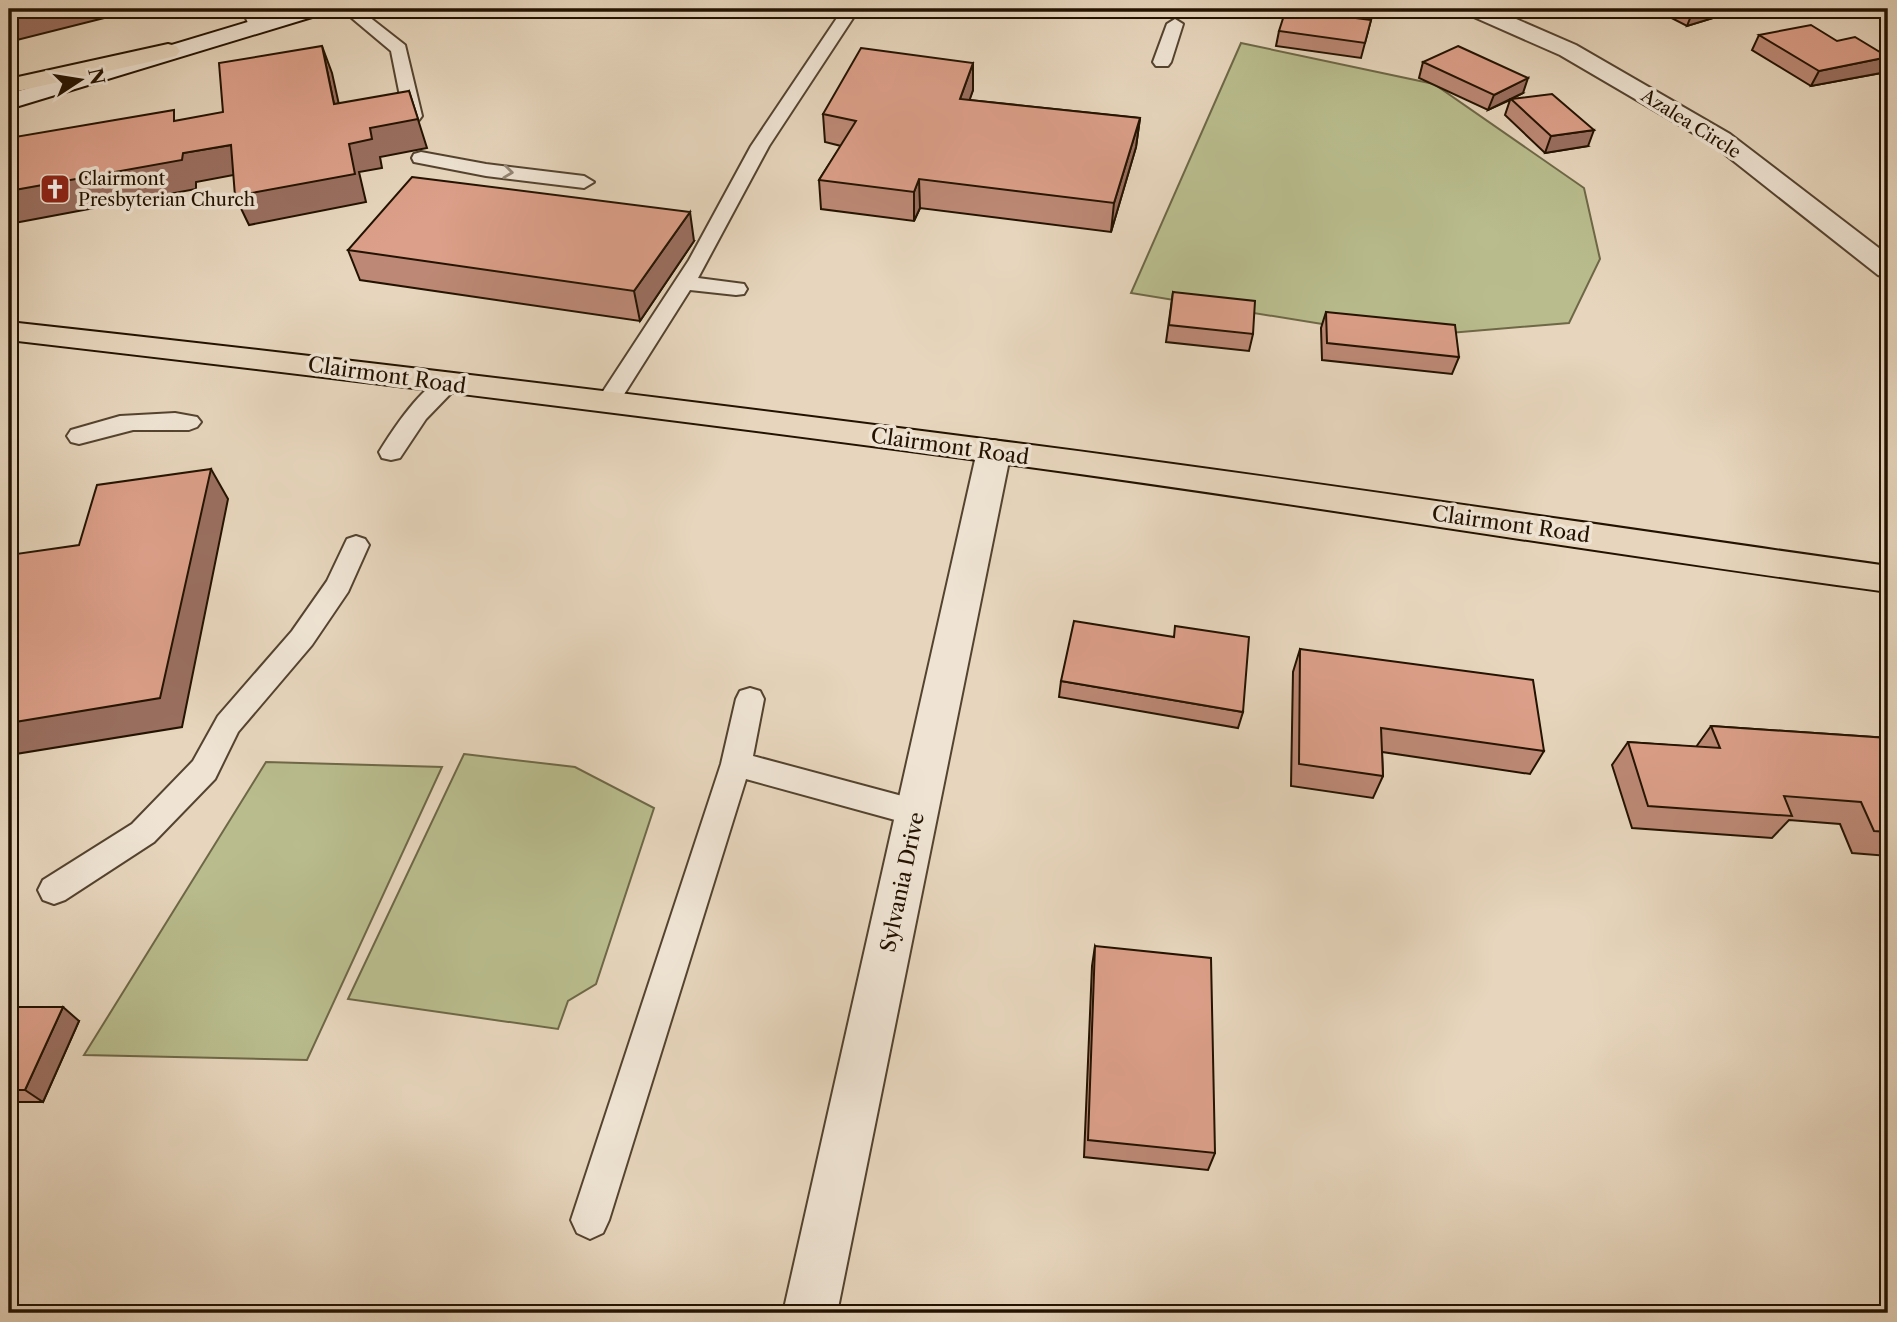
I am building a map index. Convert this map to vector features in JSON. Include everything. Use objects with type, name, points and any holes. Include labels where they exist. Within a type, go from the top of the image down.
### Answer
[{"type":"main road","points":[[9,86],[168,51]]},
{"type":"main road","name":"Clairmont Road","points":[[9,331],[355,370],[447,384],[994,451],[1888,579]]},
{"type":"street","points":[[9,102],[168,51],[256,17],[314,9]]},
{"type":"street","name":"Azalea Circle","points":[[1475,9],[1568,50],[1721,139],[1888,269]]},
{"type":"street","name":"Sylvania Drive","points":[[810,1313],[994,451]]},
{"type":"lane","points":[[349,9],[399,49],[413,116]]},
{"type":"lane","points":[[608,402],[684,283],[760,146],[851,9]]},
{"type":"lane","points":[[1162,62],[1175,24]]},
{"type":"lane","points":[[431,159],[584,182]]},
{"type":"lane","points":[[684,283],[736,289]]},
{"type":"lane","points":[[391,452],[418,414],[447,384]]},
{"type":"lane","points":[[79,436],[109,425],[159,418],[189,422]]},
{"type":"lane","points":[[54,890],[143,833],[204,770],[228,724],[302,638],[339,585],[356,545]]},
{"type":"lane","points":[[590,1220],[736,764],[750,699]]},
{"type":"lane","points":[[736,764],[917,813]]},
{"type":"green space","points":[[1241,43],[1434,84],[1584,188],[1600,259],[1569,323],[1402,337],[1131,293]]},
{"type":"green space","points":[[464,754],[575,767],[654,808],[596,984],[568,1001],[558,1029],[348,999]]},
{"type":"green space","points":[[266,762],[442,767],[307,1060],[84,1055]]},
{"type":"building","points":[[1286,9],[1371,20],[1365,43],[1279,31]]},
{"type":"building","points":[[1811,25],[1837,41],[1855,37],[1888,57],[1819,71],[1759,35]]},
{"type":"building","points":[[322,46],[334,104],[409,91],[418,119],[370,128],[372,139],[349,144],[355,174],[235,196],[231,145],[183,153],[182,160],[9,191],[9,138],[174,110],[174,121],[223,112],[219,63]]},
{"type":"building","points":[[1458,46],[1528,78],[1494,95],[1423,62]]},
{"type":"building","points":[[861,48],[973,63],[960,99],[1140,118],[1114,203],[919,179],[914,192],[819,180],[856,121],[823,114]]},
{"type":"building","points":[[1552,94],[1594,130],[1551,136],[1511,99]]},
{"type":"building","points":[[412,177],[690,212],[634,291],[348,250]]},
{"type":"building","points":[[1173,292],[1255,301],[1253,334],[1169,325]]},
{"type":"building","points":[[1326,312],[1455,325],[1459,357],[1327,343]]},
{"type":"building","points":[[211,469],[160,698],[9,723],[9,555],[79,545],[97,485]]},
{"type":"building","points":[[1074,621],[1174,637],[1175,626],[1249,637],[1243,712],[1061,681]]},
{"type":"building","points":[[1300,649],[1533,680],[1544,751],[1381,728],[1383,776],[1299,764]]},
{"type":"building","points":[[1711,726],[1888,738],[1888,832],[1874,831],[1861,802],[1784,796],[1792,816],[1648,806],[1628,742],[1720,748]]},
{"type":"building","points":[[1095,946],[1211,958],[1215,1153],[1088,1140]]},
{"type":"building","points":[[9,1007],[63,1007],[25,1090],[9,1090]]},
{"type":"place","name":"Clairmont Presbyterian Church","points":[[55,189]]}]
